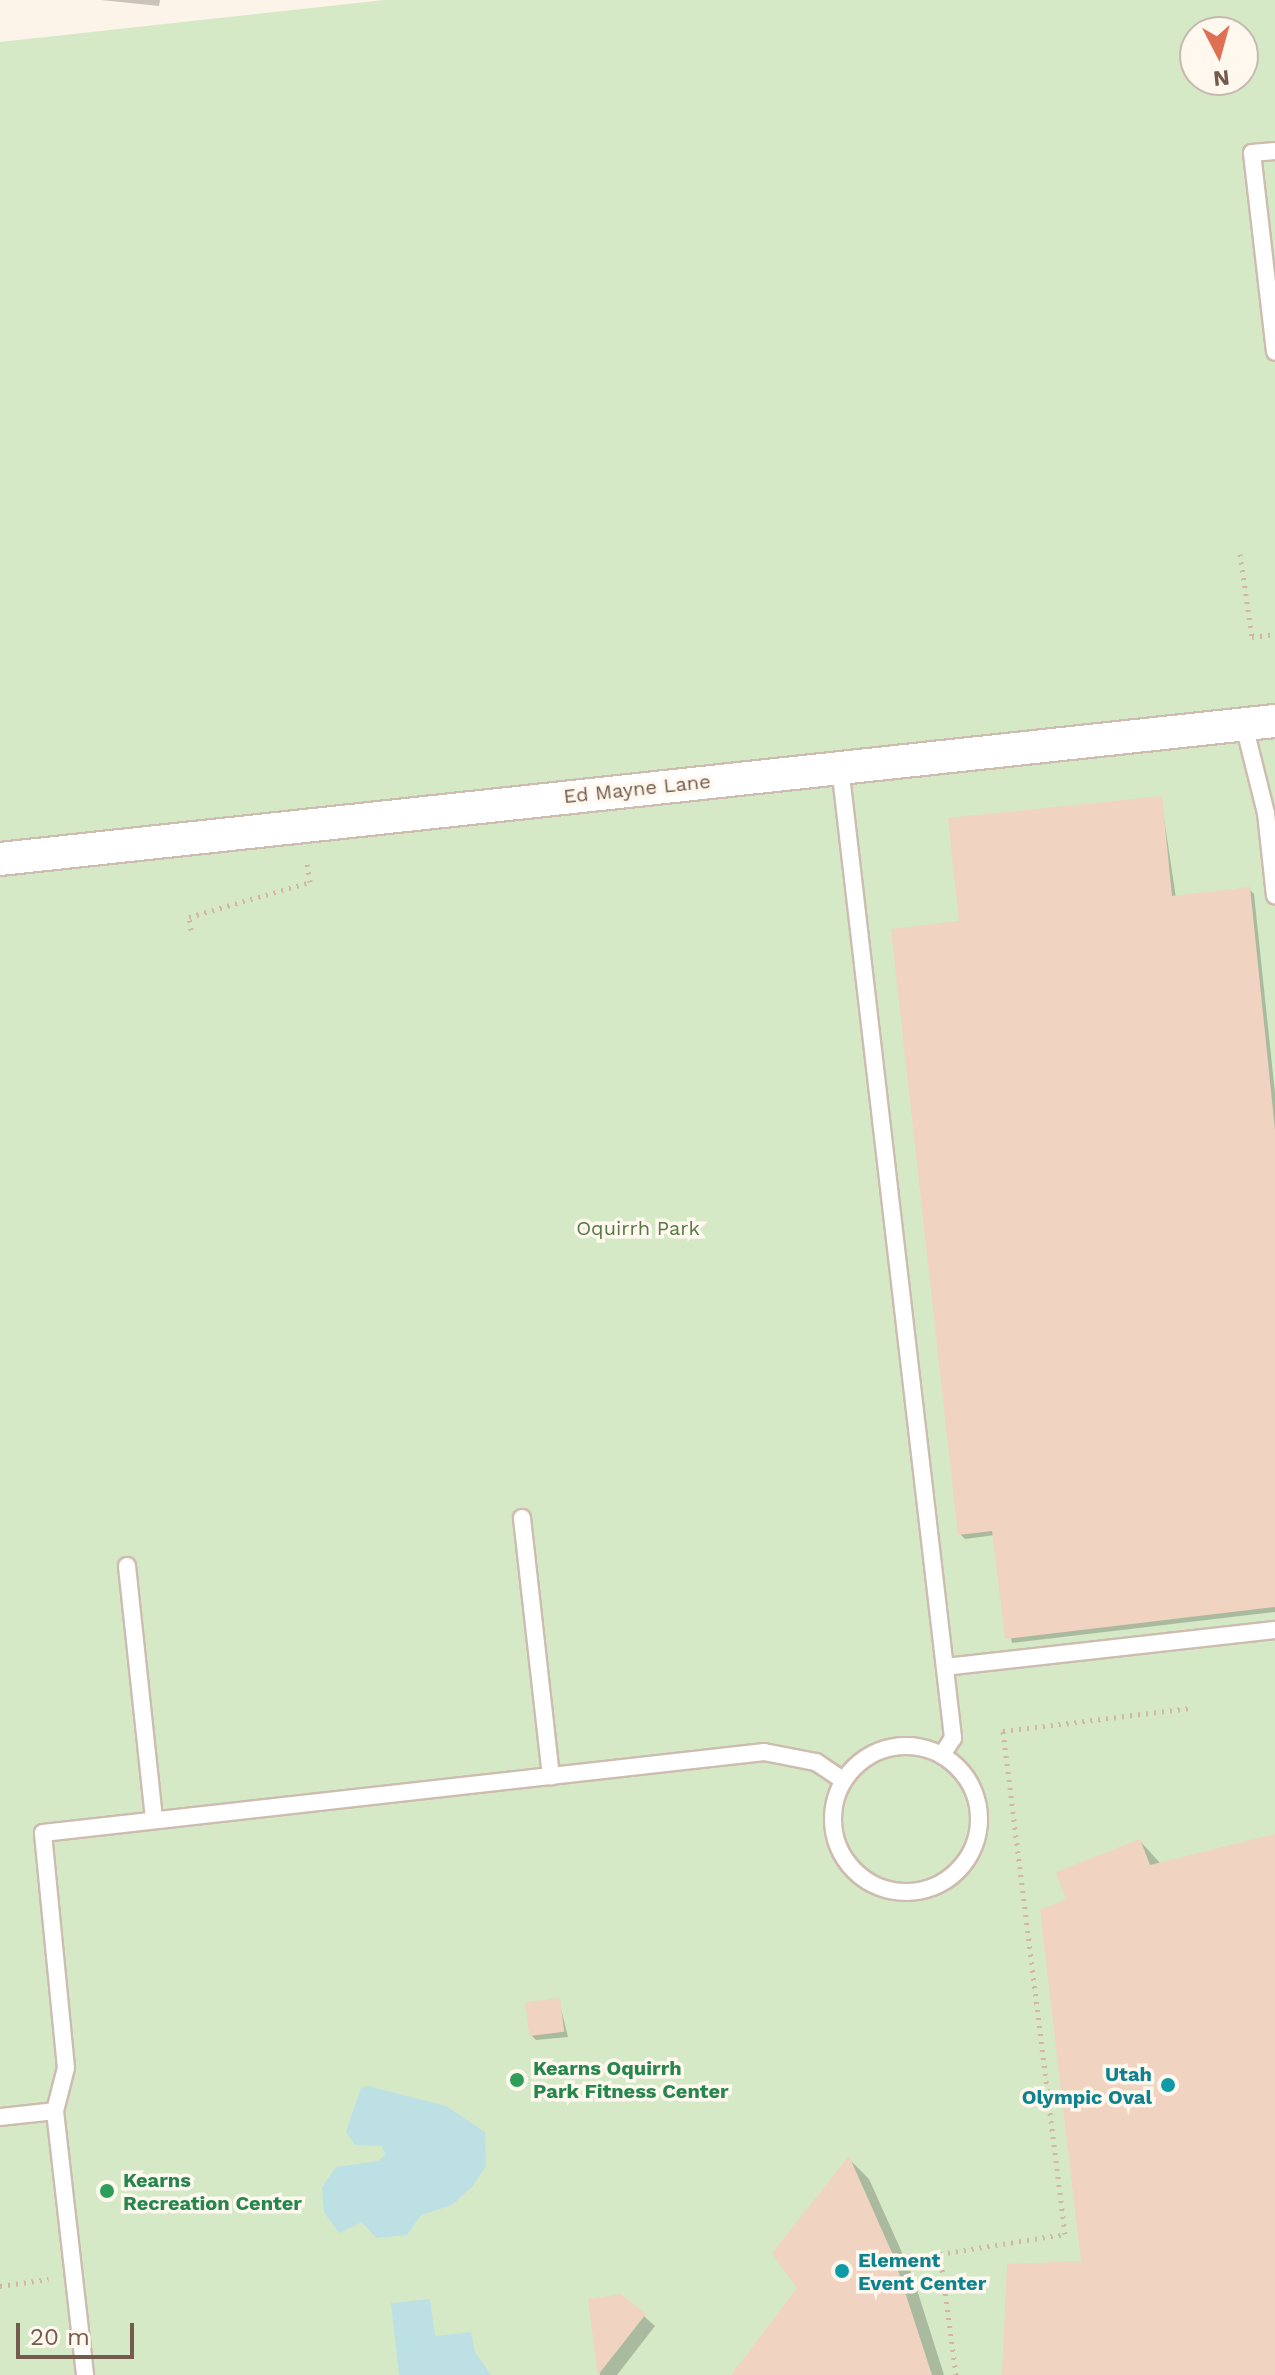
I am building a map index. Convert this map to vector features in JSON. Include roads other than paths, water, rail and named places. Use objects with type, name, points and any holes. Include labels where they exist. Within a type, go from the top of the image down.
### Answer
[{"type":"street","name":"Ed Mayne Lane","points":[[0,859],[1260,723]]},
{"type":"lane","points":[[1275,151],[1252,153],[1275,352]]},
{"type":"lane","points":[[1260,723],[1275,896]]},
{"type":"lane","points":[[840,767],[953,1738],[942,1755]]},
{"type":"lane","points":[[522,1518],[551,1776]]},
{"type":"lane","points":[[127,1566],[154,1820]]},
{"type":"lane","points":[[945,1667],[1275,1630]]},
{"type":"lane","points":[[899,1746],[942,1755],[960,1769],[980,1812],[970,1857],[935,1887],[889,1890],[850,1866],[832,1825],[843,1780],[877,1752],[899,1746]]},
{"type":"lane","points":[[85,2375],[55,2111],[66,2068],[43,1833],[764,1752],[816,1762],[843,1780]]},
{"type":"lane","points":[[0,2117],[55,2111]]},
{"type":"water","points":[[368,2086],[446,2106],[485,2132],[486,2166],[472,2187],[452,2205],[421,2215],[407,2235],[376,2238],[362,2222],[339,2233],[324,2212],[322,2187],[336,2167],[379,2161],[385,2154],[382,2146],[355,2145],[346,2132],[361,2088]]},
{"type":"water","points":[[430,2299],[435,2336],[471,2332],[475,2352],[491,2375],[399,2375],[391,2303]]},
{"type":"place","name":"Kearns Oquirrh Park Fitness Center","points":[[517,2080]]},
{"type":"place","name":"Utah Olympic Oval","points":[[1168,2085]]},
{"type":"place","name":"Kearns Recreation Center","points":[[107,2191]]},
{"type":"place","name":"Element Event Center","points":[[842,2271]]},
{"type":"park label","name":"Oquirrh Park","points":[[638,1228]]}]
